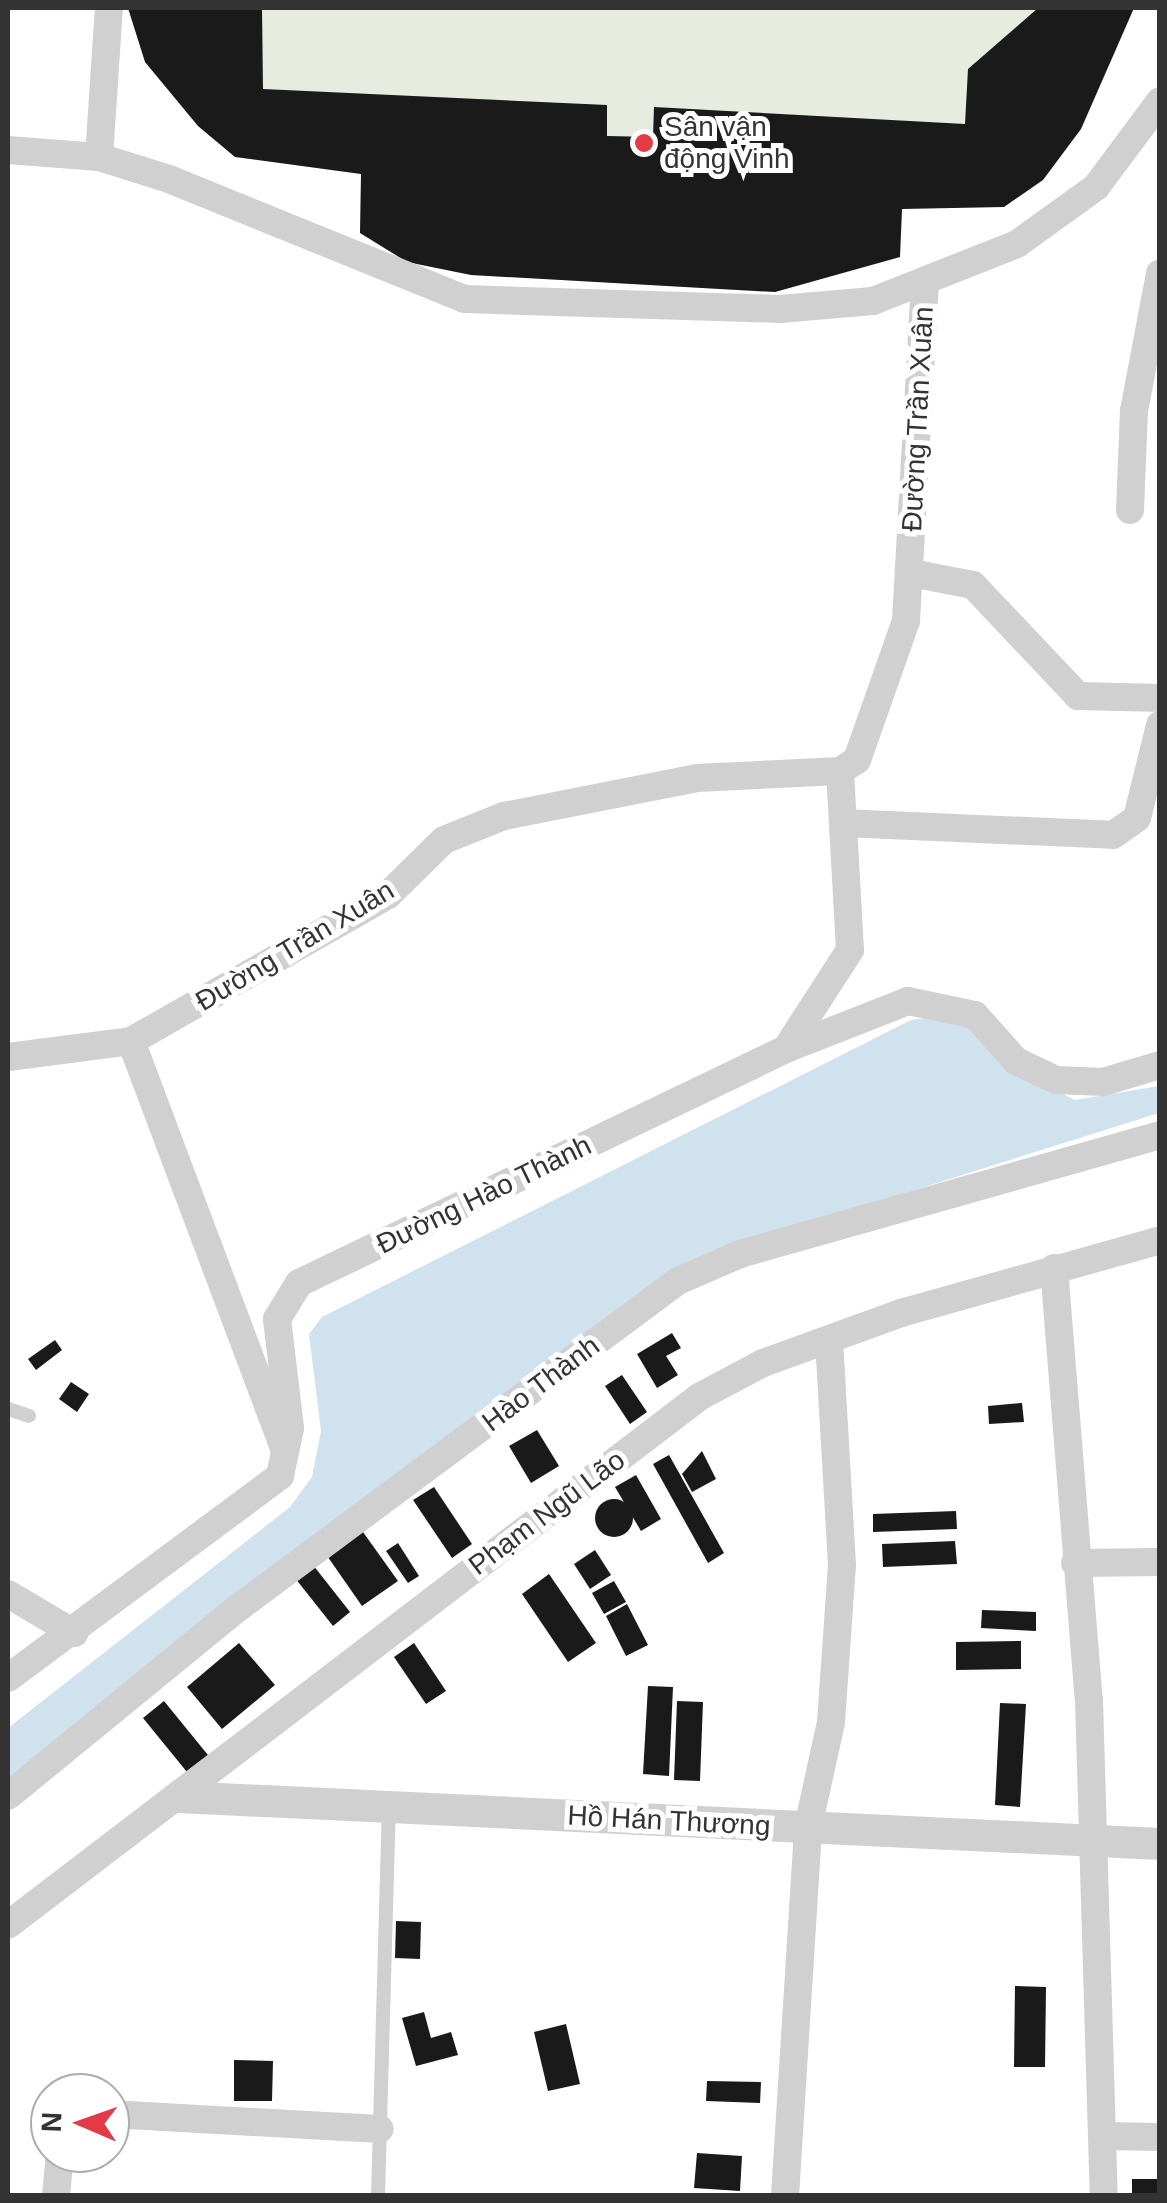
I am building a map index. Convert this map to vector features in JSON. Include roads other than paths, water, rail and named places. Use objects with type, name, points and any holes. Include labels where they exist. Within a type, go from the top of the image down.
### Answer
[{"type":"street","points":[[99,157],[109,8]]},
{"type":"street","points":[[8,150],[99,157],[464,298],[780,309],[874,300],[925,284],[1018,244],[1096,188],[1156,120]]},
{"type":"street","points":[[1130,510],[1134,411],[1160,273]]},
{"type":"street","name":"Đường Trần Xuân","points":[[8,1058],[132,1040],[388,895],[444,840],[504,816],[697,778],[840,772],[871,738],[888,693],[911,572],[925,284]]},
{"type":"street","points":[[911,572],[973,585],[1078,696],[1160,698]]},
{"type":"street","points":[[844,823],[1114,835],[1137,818],[1160,725]]},
{"type":"street","points":[[786,1050],[850,950],[840,772]]},
{"type":"street","name":"Đường Hào Thành","points":[[288,1458],[277,1319],[287,1292],[786,1050],[926,1000],[975,1015],[1016,1061],[1056,1080],[1103,1082],[1160,1065]]},
{"type":"street","points":[[8,1678],[264,1492],[288,1458],[132,1040]]},
{"type":"street","name":"Hào Thành","points":[[8,1796],[238,1608],[678,1281],[740,1254],[1160,1135]]},
{"type":"street","name":"Phạm Ngũ Lão","points":[[8,1926],[700,1397],[829,1339],[1054,1268],[1160,1240]]},
{"type":"street","points":[[1054,1268],[1075,1563],[1090,1700],[1088,1841],[1104,2196]]},
{"type":"street","points":[[786,2196],[808,1827],[831,1722],[842,1565],[829,1339]]},
{"type":"street","points":[[1075,1563],[1160,1562]]},
{"type":"street","points":[[8,1594],[74,1633]]},
{"type":"street","name":"Hồ Hán Thương","points":[[179,1797],[1160,1844]]},
{"type":"street","points":[[130,2115],[380,2129]]},
{"type":"street","points":[[1104,2136],[1160,2137]]},
{"type":"lane","points":[[8,1408],[29,1416]]},
{"type":"lane","points":[[378,2196],[389,1807]]},
{"type":"water","points":[[953,1014],[1046,1086],[1075,1100],[1159,1086],[1159,1113],[743,1244],[8,1779],[8,1728],[290,1507],[312,1477],[321,1431],[309,1334],[322,1317],[911,1020]]},
{"type":"place","name":"Sân vận động Vinh","points":[[644,143]]}]
